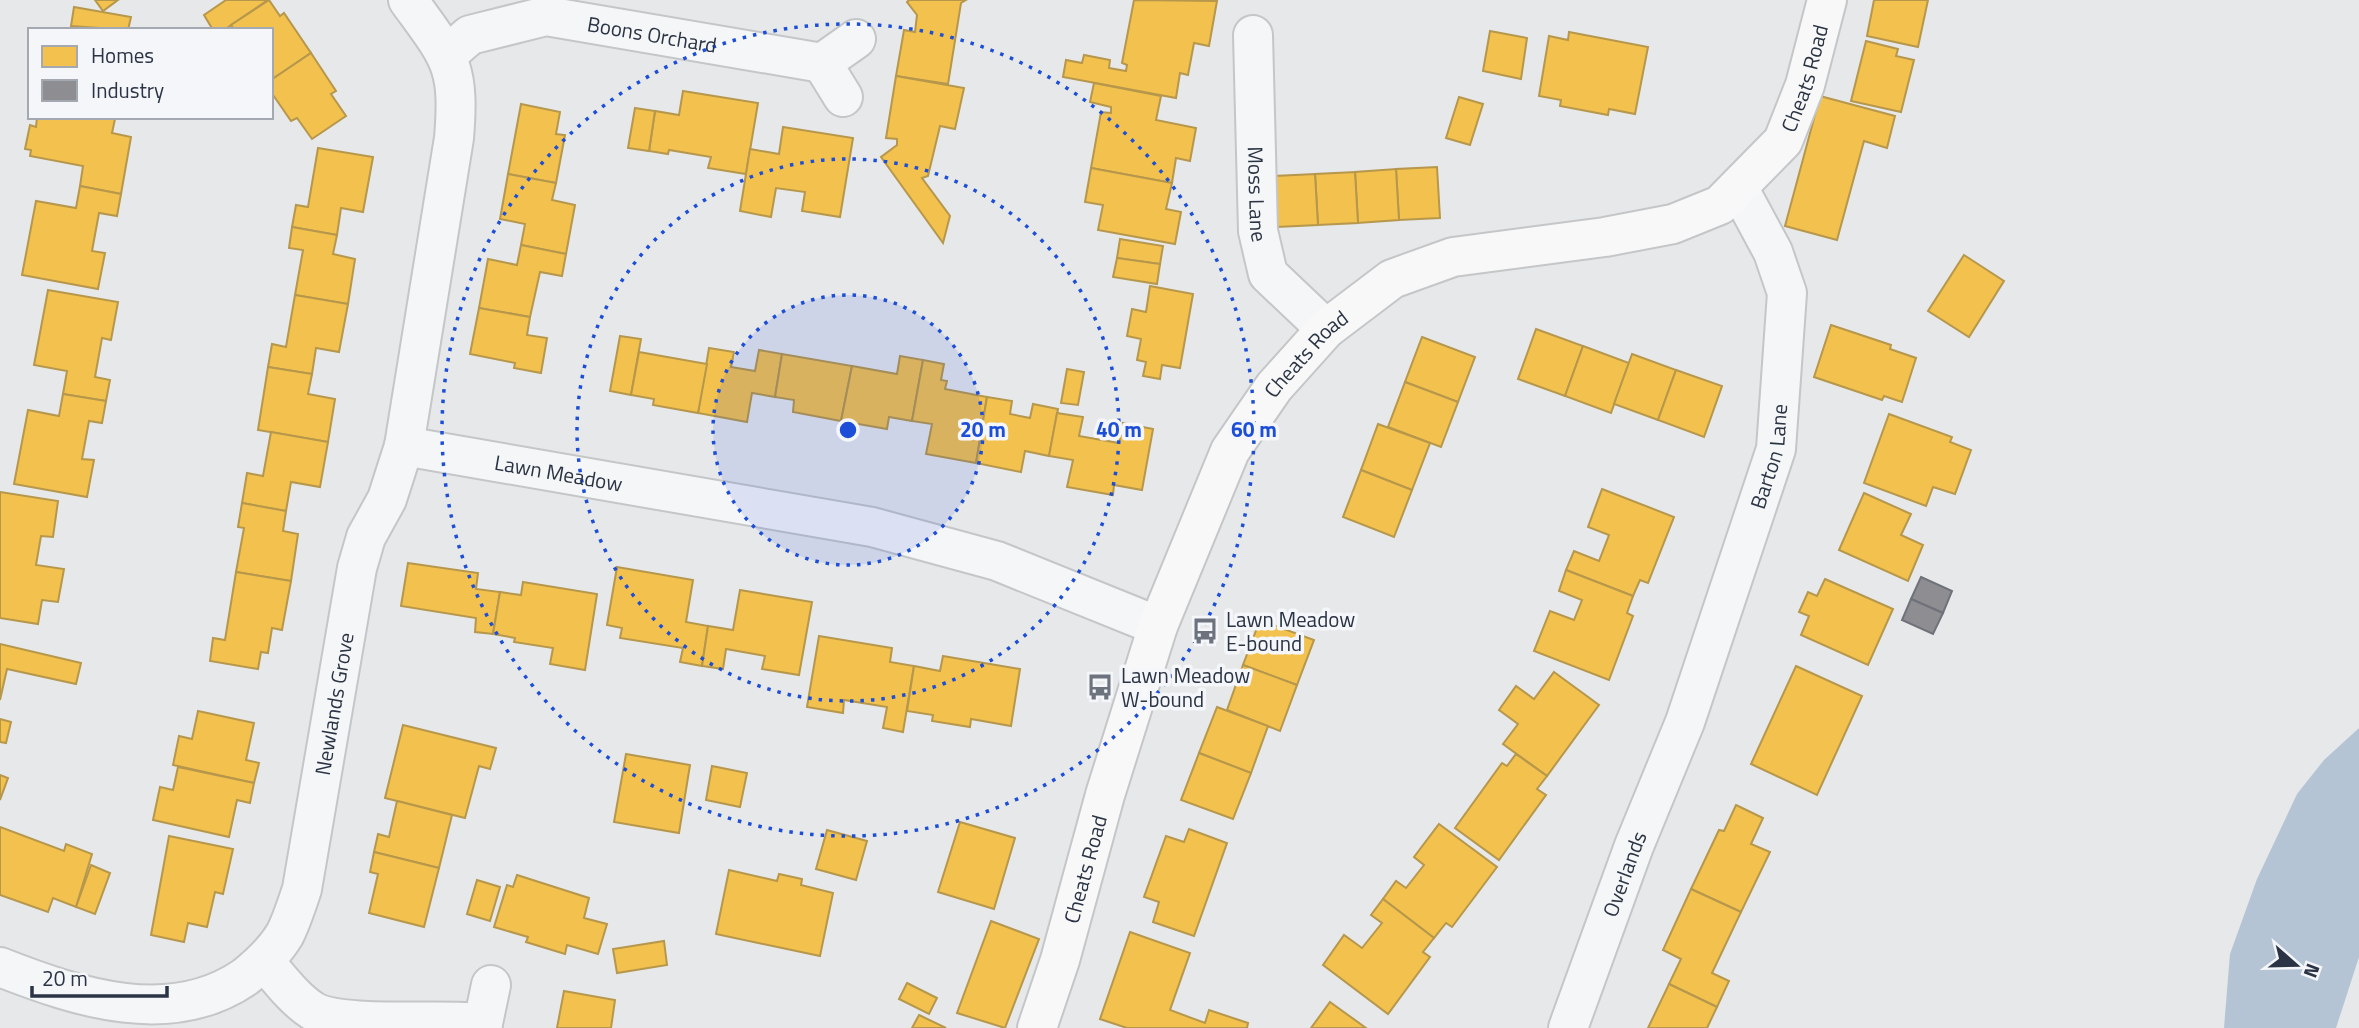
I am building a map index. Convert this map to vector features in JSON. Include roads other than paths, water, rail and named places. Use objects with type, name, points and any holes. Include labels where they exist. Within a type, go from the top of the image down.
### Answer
[{"type":"street","points":[[404,446],[454,138],[458,92],[447,54],[408,0]]},
{"type":"street","name":"Cheats Road","points":[[1037,1028],[1060,960],[1105,795],[1158,626],[1230,451],[1274,387],[1326,329],[1392,279],[1453,257],[1673,224],[1720,205],[1739,189],[1783,141],[1805,85],[1827,0]]},
{"type":"street","name":"Boons Orchard","points":[[447,54],[470,36],[546,16],[822,63]]},
{"type":"street","name":"Moss Lane","points":[[1253,35],[1258,231],[1268,274],[1326,329]]},
{"type":"street","points":[[843,97],[822,63],[856,39]]},
{"type":"street","name":"Barton Lane","points":[[1685,722],[1776,449],[1787,293],[1773,252],[1739,189]]},
{"type":"street","name":"Lawn Meadow","points":[[404,446],[872,527],[997,561],[1158,626]]},
{"type":"street","name":"Newlands Grove","points":[[0,967],[113,1007],[153,1013],[199,1006],[231,989],[264,961],[284,934],[302,889],[357,568],[366,537],[387,499],[404,446]]},
{"type":"street","name":"Overlands","points":[[1568,1028],[1634,846],[1685,722]]},
{"type":"street","points":[[264,961],[314,1012],[358,1022],[454,1019],[483,1025],[491,985]]},
{"type":"water","points":[[2359,728],[2359,957],[2336,1028],[2224,1028],[2230,954],[2257,879],[2297,794],[2324,760]]},
{"type":"place","name":"Lawn Meadow E-bound","points":[[1205,631]]},
{"type":"place","name":"Lawn Meadow W-bound","points":[[1100,687]]}]
